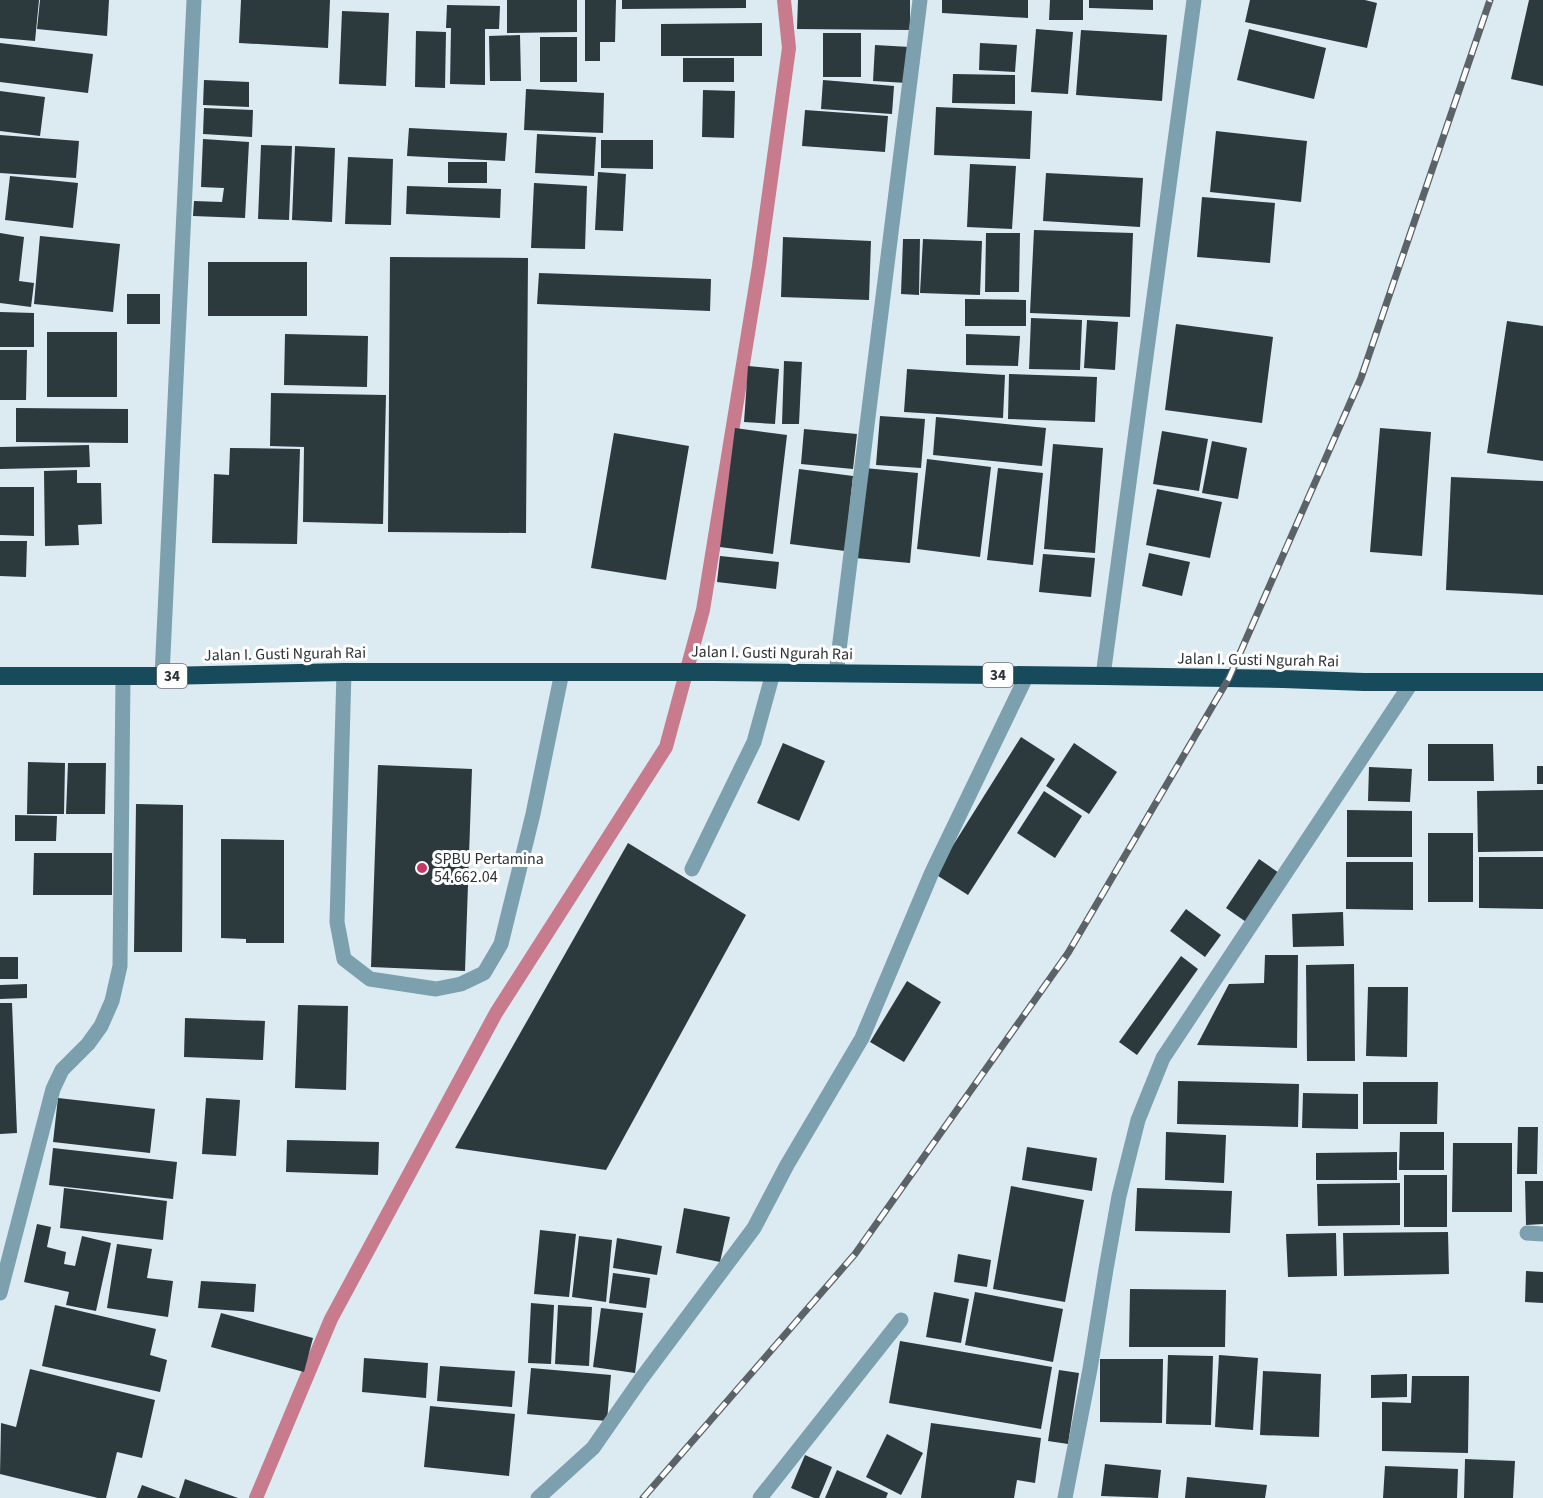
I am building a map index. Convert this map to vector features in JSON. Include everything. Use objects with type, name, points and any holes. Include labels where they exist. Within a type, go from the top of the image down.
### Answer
[{"type":"highway","name":"Jalan I. Gusti Ngurah Rai","points":[[0,675],[713,672],[1103,676],[1364,682],[1543,682]]},
{"type":"street","points":[[162,676],[194,0]]},
{"type":"street","points":[[836,674],[920,0]]},
{"type":"street","points":[[1103,676],[1194,0]]},
{"type":"street","points":[[344,672],[337,922],[344,959],[370,979],[436,989],[461,984],[484,973],[501,944],[533,814],[562,672]]},
{"type":"street","points":[[692,869],[754,742],[772,673]]},
{"type":"street","points":[[538,1498],[592,1448],[754,1228],[787,1165],[862,1038],[932,872],[1027,675]]},
{"type":"street","points":[[0,1293],[53,1089],[62,1070],[88,1044],[101,1026],[112,1001],[120,966],[123,676]]},
{"type":"street","points":[[1065,1498],[1090,1369],[1119,1196],[1138,1120],[1163,1058],[1412,682]]},
{"type":"street","points":[[1527,1233],[1543,1234]]},
{"type":"street","points":[[760,1498],[901,1320]]},
{"type":"building","points":[[0,0],[39,0],[35,41],[0,38]]},
{"type":"building","points":[[40,0],[109,0],[107,36],[37,29]]},
{"type":"building","points":[[241,0],[330,0],[328,48],[239,43]]},
{"type":"building","points":[[507,0],[577,0],[577,32],[507,33]]},
{"type":"building","points":[[585,0],[616,0],[615,42],[600,42],[600,61],[585,61]]},
{"type":"building","points":[[622,0],[746,0],[746,8],[622,9]]},
{"type":"building","points":[[798,0],[910,0],[910,30],[797,29]]},
{"type":"building","points":[[942,0],[1028,0],[1028,18],[942,13]]},
{"type":"building","points":[[1050,0],[1083,0],[1083,20],[1049,20]]},
{"type":"building","points":[[1089,0],[1153,0],[1153,10],[1089,8]]},
{"type":"building","points":[[1250,0],[1365,0],[1377,3],[1367,48],[1245,22]]},
{"type":"building","points":[[1529,0],[1543,0],[1543,86],[1511,79]]},
{"type":"building","points":[[447,5],[500,6],[499,29],[485,29],[485,85],[450,84],[451,28],[446,28]]},
{"type":"building","points":[[342,11],[389,13],[386,86],[339,84]]},
{"type":"building","points":[[762,23],[762,56],[661,56],[661,24]]},
{"type":"building","points":[[1036,29],[1073,32],[1068,94],[1031,92]]},
{"type":"building","points":[[1249,29],[1326,48],[1314,99],[1237,80]]},
{"type":"building","points":[[1081,30],[1167,35],[1162,101],[1076,95]]},
{"type":"building","points":[[416,31],[446,32],[445,88],[415,87]]},
{"type":"building","points":[[823,33],[861,33],[861,77],[823,77]]},
{"type":"building","points":[[520,35],[521,81],[490,81],[489,36]]},
{"type":"building","points":[[540,37],[577,37],[577,82],[540,82]]},
{"type":"building","points":[[0,43],[93,54],[88,93],[0,82]]},
{"type":"building","points":[[980,43],[1017,45],[1015,72],[979,70]]},
{"type":"building","points":[[875,45],[910,47],[907,83],[873,81]]},
{"type":"building","points":[[683,58],[734,58],[734,82],[683,82]]},
{"type":"building","points":[[953,74],[1015,75],[1015,104],[952,103]]},
{"type":"building","points":[[204,80],[249,82],[249,107],[203,105]]},
{"type":"building","points":[[823,80],[894,86],[892,114],[821,109]]},
{"type":"building","points":[[526,89],[604,93],[603,133],[524,130]]},
{"type":"building","points":[[703,90],[735,91],[734,138],[702,137]]},
{"type":"building","points":[[0,91],[45,97],[40,136],[0,131]]},
{"type":"building","points":[[936,107],[1032,111],[1030,159],[934,155]]},
{"type":"building","points":[[204,108],[253,110],[252,137],[203,134]]},
{"type":"building","points":[[805,110],[888,116],[885,152],[802,146]]},
{"type":"building","points":[[409,128],[507,133],[505,161],[407,156]]},
{"type":"building","points":[[1216,131],[1307,141],[1301,202],[1210,192]]},
{"type":"building","points":[[537,134],[596,137],[594,176],[535,173]]},
{"type":"building","points":[[0,135],[79,141],[76,178],[0,173]]},
{"type":"building","points":[[203,139],[249,142],[245,218],[193,216],[194,201],[222,202],[224,188],[201,187]]},
{"type":"building","points":[[601,140],[653,140],[653,169],[601,168]]},
{"type":"building","points":[[261,145],[292,146],[289,220],[258,219]]},
{"type":"building","points":[[295,146],[335,148],[332,222],[292,220]]},
{"type":"building","points":[[348,157],[393,159],[391,225],[345,224]]},
{"type":"building","points":[[448,162],[487,162],[487,183],[448,183]]},
{"type":"building","points":[[970,164],[1016,166],[1012,229],[967,227]]},
{"type":"building","points":[[598,172],[626,174],[623,231],[595,230]]},
{"type":"building","points":[[1046,173],[1143,178],[1140,227],[1043,221]]},
{"type":"building","points":[[10,176],[78,183],[73,228],[5,220]]},
{"type":"building","points":[[534,183],[587,186],[585,249],[531,248]]},
{"type":"building","points":[[407,186],[501,189],[500,218],[406,214]]},
{"type":"building","points":[[1202,197],[1275,203],[1270,263],[1197,257]]},
{"type":"building","points":[[1034,230],[1133,233],[1130,317],[1030,313]]},
{"type":"building","points":[[0,233],[24,237],[19,281],[34,283],[31,307],[0,303]]},
{"type":"building","points":[[986,233],[1020,233],[1019,292],[985,292]]},
{"type":"building","points":[[40,236],[120,244],[113,312],[34,304]]},
{"type":"building","points":[[783,237],[871,241],[869,300],[781,297]]},
{"type":"building","points":[[903,239],[920,239],[919,295],[901,294]]},
{"type":"building","points":[[923,239],[982,241],[980,295],[920,293]]},
{"type":"building","points":[[390,257],[528,258],[526,533],[388,532]]},
{"type":"building","points":[[208,262],[307,262],[307,316],[208,316]]},
{"type":"building","points":[[539,273],[711,279],[710,311],[537,304]]},
{"type":"building","points":[[127,294],[160,294],[160,324],[127,324]]},
{"type":"building","points":[[965,299],[1026,300],[1026,326],[965,326]]},
{"type":"building","points":[[0,312],[34,313],[34,347],[0,347]]},
{"type":"building","points":[[1031,318],[1082,320],[1080,370],[1029,369]]},
{"type":"building","points":[[1087,320],[1118,322],[1115,370],[1084,368]]},
{"type":"building","points":[[1507,321],[1543,326],[1543,461],[1487,453]]},
{"type":"building","points":[[1176,324],[1273,337],[1262,423],[1165,410]]},
{"type":"building","points":[[47,332],[117,332],[117,397],[47,397]]},
{"type":"building","points":[[285,334],[368,336],[367,387],[284,385]]},
{"type":"building","points":[[966,334],[1020,336],[1018,366],[966,365]]},
{"type":"building","points":[[0,350],[27,350],[26,400],[0,400]]},
{"type":"building","points":[[784,361],[802,362],[799,424],[782,424]]},
{"type":"building","points":[[748,366],[779,369],[775,424],[744,422]]},
{"type":"building","points":[[907,369],[1005,375],[1003,418],[904,412]]},
{"type":"building","points":[[1009,374],[1097,377],[1095,422],[1008,419]]},
{"type":"building","points":[[271,393],[386,395],[383,524],[303,522],[304,447],[270,446]]},
{"type":"building","points":[[16,408],[128,409],[128,443],[16,442]]},
{"type":"building","points":[[880,416],[925,419],[921,468],[876,465]]},
{"type":"building","points":[[936,417],[1046,428],[1042,466],[933,455]]},
{"type":"building","points":[[735,428],[787,435],[773,554],[720,547]]},
{"type":"building","points":[[1380,428],[1431,432],[1422,556],[1370,552]]},
{"type":"building","points":[[804,429],[857,434],[853,469],[801,464]]},
{"type":"building","points":[[1162,431],[1208,439],[1199,491],[1153,484]]},
{"type":"building","points":[[614,433],[689,446],[666,580],[591,568]]},
{"type":"building","points":[[1212,441],[1247,448],[1238,499],[1202,493]]},
{"type":"building","points":[[1053,444],[1103,448],[1095,553],[1044,549]]},
{"type":"building","points":[[89,445],[90,467],[0,469],[0,447]]},
{"type":"building","points":[[230,448],[300,449],[297,544],[212,543],[214,474],[229,475]]},
{"type":"building","points":[[927,459],[991,467],[980,557],[917,549]]},
{"type":"building","points":[[864,468],[918,473],[910,563],[855,558]]},
{"type":"building","points":[[998,468],[1043,473],[1033,565],[987,560]]},
{"type":"building","points":[[799,469],[853,476],[845,551],[790,544]]},
{"type":"building","points":[[77,470],[77,483],[101,483],[102,524],[78,525],[79,545],[45,546],[44,471]]},
{"type":"building","points":[[1451,477],[1543,481],[1543,595],[1446,590]]},
{"type":"building","points":[[0,487],[34,487],[34,536],[0,535]]},
{"type":"building","points":[[1157,489],[1222,502],[1210,558],[1146,545]]},
{"type":"building","points":[[0,541],[27,541],[26,577],[0,576]]},
{"type":"building","points":[[1149,553],[1190,562],[1182,596],[1142,586]]},
{"type":"building","points":[[1043,554],[1095,558],[1091,597],[1039,592]]},
{"type":"building","points":[[720,556],[779,562],[776,589],[717,582]]},
{"type":"building","points":[[1021,737],[1055,759],[968,895],[935,874]]},
{"type":"building","points":[[783,743],[825,761],[799,821],[757,803]]},
{"type":"building","points":[[1074,743],[1117,772],[1089,814],[1046,786]]},
{"type":"building","points":[[1428,744],[1493,744],[1494,781],[1428,781]]},
{"type":"building","points":[[28,762],[65,763],[64,814],[27,814]]},
{"type":"building","points":[[68,763],[106,763],[105,814],[66,814]]},
{"type":"building","name":"SPBU Pertamina 54.662.04","points":[[378,765],[472,769],[465,971],[371,967]]},
{"type":"building","points":[[1537,766],[1543,766],[1543,784],[1537,784]]},
{"type":"building","points":[[1369,767],[1412,769],[1410,802],[1368,801]]},
{"type":"building","points":[[1543,790],[1543,851],[1478,852],[1477,791]]},
{"type":"building","points":[[1044,791],[1082,816],[1055,858],[1017,833]]},
{"type":"building","points":[[136,804],[183,805],[182,952],[134,952]]},
{"type":"building","points":[[1347,810],[1412,811],[1412,857],[1347,857]]},
{"type":"building","points":[[15,815],[57,816],[56,841],[15,841]]},
{"type":"building","points":[[1428,833],[1473,833],[1473,902],[1428,902]]},
{"type":"building","points":[[221,839],[284,840],[284,943],[246,943],[246,939],[221,938]]},
{"type":"building","points":[[628,843],[746,915],[606,1170],[455,1148]]},
{"type":"building","points":[[34,853],[112,853],[112,895],[33,895]]},
{"type":"building","points":[[1479,857],[1543,857],[1543,909],[1479,908]]},
{"type":"building","points":[[1259,859],[1282,875],[1249,924],[1226,908]]},
{"type":"building","points":[[1346,862],[1413,862],[1413,910],[1346,909]]},
{"type":"building","points":[[1186,909],[1221,935],[1205,957],[1170,931]]},
{"type":"building","points":[[1343,912],[1344,946],[1293,947],[1292,914]]},
{"type":"building","points":[[1265,955],[1298,955],[1297,1048],[1197,1045],[1229,984],[1264,983]]},
{"type":"building","points":[[1181,956],[1198,969],[1137,1055],[1119,1042]]},
{"type":"building","points":[[0,957],[18,957],[18,979],[0,979]]},
{"type":"building","points":[[1354,964],[1355,1061],[1307,1061],[1306,965]]},
{"type":"building","points":[[907,981],[941,1002],[904,1062],[870,1042]]},
{"type":"building","points":[[27,984],[27,998],[0,999],[0,985]]},
{"type":"building","points":[[1368,987],[1408,987],[1407,1057],[1366,1056]]},
{"type":"building","points":[[0,1003],[12,1003],[17,1133],[0,1134]]},
{"type":"building","points":[[298,1005],[348,1006],[346,1090],[295,1088]]},
{"type":"building","points":[[185,1018],[265,1021],[263,1060],[184,1057]]},
{"type":"building","points":[[1178,1081],[1299,1084],[1298,1127],[1177,1124]]},
{"type":"building","points":[[1363,1082],[1438,1082],[1437,1124],[1363,1124]]},
{"type":"building","points":[[1303,1093],[1358,1094],[1358,1129],[1302,1128]]},
{"type":"building","points":[[58,1098],[155,1109],[150,1153],[53,1142]]},
{"type":"building","points":[[206,1098],[240,1100],[236,1156],[202,1154]]},
{"type":"building","points":[[1518,1127],[1538,1127],[1537,1174],[1517,1174]]},
{"type":"building","points":[[1166,1132],[1226,1135],[1224,1183],[1165,1180]]},
{"type":"building","points":[[1400,1132],[1444,1132],[1444,1170],[1399,1170]]},
{"type":"building","points":[[287,1140],[379,1142],[378,1175],[286,1172]]},
{"type":"building","points":[[1453,1143],[1512,1143],[1512,1212],[1452,1212]]},
{"type":"building","points":[[1027,1147],[1097,1158],[1092,1191],[1022,1180]]},
{"type":"building","points":[[53,1148],[177,1162],[173,1199],[49,1185]]},
{"type":"building","points":[[1397,1152],[1397,1180],[1316,1180],[1316,1153]]},
{"type":"building","points":[[1404,1175],[1447,1175],[1447,1227],[1404,1227]]},
{"type":"building","points":[[1525,1181],[1543,1181],[1543,1224],[1526,1225]]},
{"type":"building","points":[[1400,1183],[1400,1225],[1318,1226],[1317,1184]]},
{"type":"building","points":[[1011,1186],[1084,1200],[1065,1302],[993,1289]]},
{"type":"building","points":[[64,1188],[167,1201],[163,1240],[60,1228]]},
{"type":"building","points":[[1137,1188],[1232,1191],[1230,1233],[1135,1231]]},
{"type":"building","points":[[684,1208],[730,1217],[720,1262],[676,1253]]},
{"type":"building","points":[[37,1224],[51,1227],[47,1247],[66,1252],[64,1264],[75,1266],[82,1236],[111,1243],[96,1311],[66,1305],[69,1292],[24,1282]]},
{"type":"building","points":[[540,1230],[576,1234],[569,1297],[534,1294]]},
{"type":"building","points":[[1448,1232],[1449,1274],[1344,1276],[1343,1233]]},
{"type":"building","points":[[1336,1233],[1337,1276],[1288,1277],[1286,1234]]},
{"type":"building","points":[[579,1236],[612,1240],[606,1302],[572,1297]]},
{"type":"building","points":[[617,1238],[662,1246],[657,1275],[613,1268]]},
{"type":"building","points":[[117,1244],[152,1249],[147,1278],[173,1281],[168,1317],[107,1308]]},
{"type":"building","points":[[958,1254],[991,1260],[987,1287],[954,1282]]},
{"type":"building","points":[[1526,1271],[1543,1272],[1543,1303],[1525,1302]]},
{"type":"building","points":[[613,1273],[650,1278],[646,1308],[609,1303]]},
{"type":"building","points":[[201,1281],[256,1284],[254,1312],[198,1308]]},
{"type":"building","points":[[1130,1289],[1226,1290],[1225,1347],[1129,1347]]},
{"type":"building","points":[[934,1292],[969,1299],[961,1343],[926,1337]]},
{"type":"building","points":[[975,1292],[1063,1309],[1053,1362],[965,1345]]},
{"type":"building","points":[[531,1303],[554,1305],[551,1364],[528,1363]]},
{"type":"building","points":[[55,1305],[156,1329],[150,1355],[167,1360],[160,1392],[42,1366]]},
{"type":"building","points":[[558,1305],[592,1307],[589,1366],[555,1364]]},
{"type":"building","points":[[601,1308],[643,1313],[635,1373],[593,1367]]},
{"type":"building","points":[[221,1313],[313,1338],[304,1372],[211,1347]]},
{"type":"building","points":[[900,1341],[1052,1367],[1041,1429],[889,1403]]},
{"type":"building","points":[[1168,1355],[1213,1356],[1211,1425],[1166,1424]]},
{"type":"building","points":[[1219,1355],[1258,1358],[1253,1430],[1215,1427]]},
{"type":"building","points":[[364,1358],[428,1363],[426,1398],[362,1392]]},
{"type":"building","points":[[1100,1359],[1163,1359],[1162,1423],[1100,1422]]},
{"type":"building","points":[[440,1366],[515,1371],[512,1407],[437,1401]]},
{"type":"building","points":[[531,1368],[611,1375],[607,1421],[527,1414]]},
{"type":"building","points":[[30,1369],[155,1400],[142,1458],[117,1452],[106,1498],[0,1474],[1,1423],[16,1427]]},
{"type":"building","points":[[1059,1370],[1079,1373],[1068,1444],[1048,1441]]},
{"type":"building","points":[[1263,1371],[1321,1374],[1319,1437],[1260,1435]]},
{"type":"building","points":[[1407,1374],[1407,1397],[1371,1398],[1371,1375]]},
{"type":"building","points":[[1412,1376],[1469,1376],[1468,1453],[1382,1451],[1382,1402],[1411,1403]]},
{"type":"building","points":[[430,1406],[515,1414],[509,1476],[424,1467]]},
{"type":"building","points":[[931,1423],[1041,1438],[1035,1483],[1017,1480],[1014,1498],[921,1498]]},
{"type":"building","points":[[887,1434],[923,1453],[901,1495],[866,1477]]},
{"type":"building","points":[[805,1455],[832,1467],[819,1498],[791,1488]]},
{"type":"building","points":[[1465,1459],[1515,1461],[1513,1498],[1464,1498]]},
{"type":"building","points":[[1105,1464],[1161,1470],[1158,1498],[1101,1496]]},
{"type":"building","points":[[1385,1466],[1458,1469],[1457,1498],[1383,1498]]},
{"type":"building","points":[[837,1470],[888,1493],[886,1498],[825,1498]]},
{"type":"building","points":[[1187,1477],[1267,1485],[1265,1498],[1185,1498]]},
{"type":"building","points":[[185,1479],[238,1498],[179,1498]]},
{"type":"building","points":[[142,1485],[177,1498],[137,1498]]},
{"type":"waterway","points":[[256,1498],[331,1319],[496,1013],[666,747],[703,610],[759,266],[789,48],[784,0]]},
{"type":"railway","points":[[643,1498],[855,1254],[1068,953],[1229,678],[1361,378],[1490,0]]},
{"type":"place","name":"SPBU Pertamina 54.662.04","points":[[422,868]]}]
